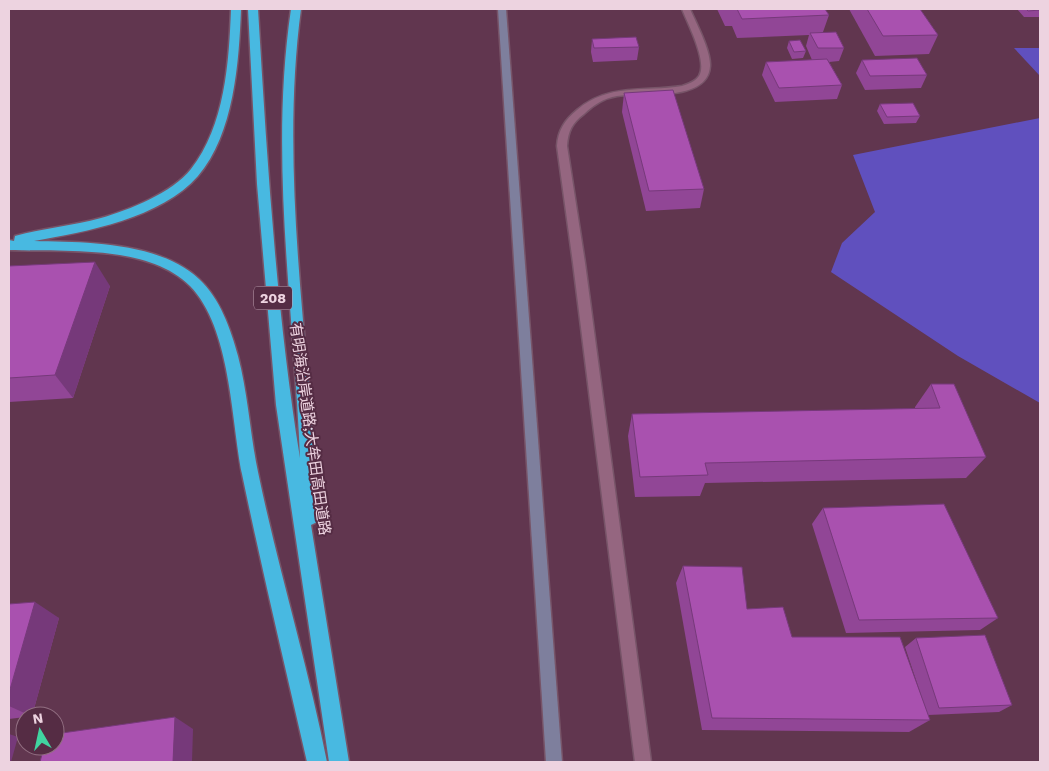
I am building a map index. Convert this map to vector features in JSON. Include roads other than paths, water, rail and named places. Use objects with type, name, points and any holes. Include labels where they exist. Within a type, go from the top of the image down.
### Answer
[{"type":"highway","points":[[9,243],[76,229],[127,214],[167,195],[194,174],[212,144],[219,122],[232,60],[236,9]]},
{"type":"highway","name":"有明海沿岸道路;大牟田高田道路","points":[[253,9],[263,184],[284,405],[339,762]]},
{"type":"highway","points":[[296,9],[291,45],[288,151],[289,210],[307,433],[313,586]]},
{"type":"highway","points":[[9,243],[91,247],[126,251],[173,267],[195,283],[209,302],[219,320],[231,357],[250,472],[317,762]]},
{"type":"street","points":[[502,9],[554,762]]},
{"type":"street","points":[[643,762],[582,282],[562,154],[562,138],[563,129],[572,119],[583,109],[607,96],[620,92],[681,90],[696,85],[703,78],[706,66],[686,9]]}]
